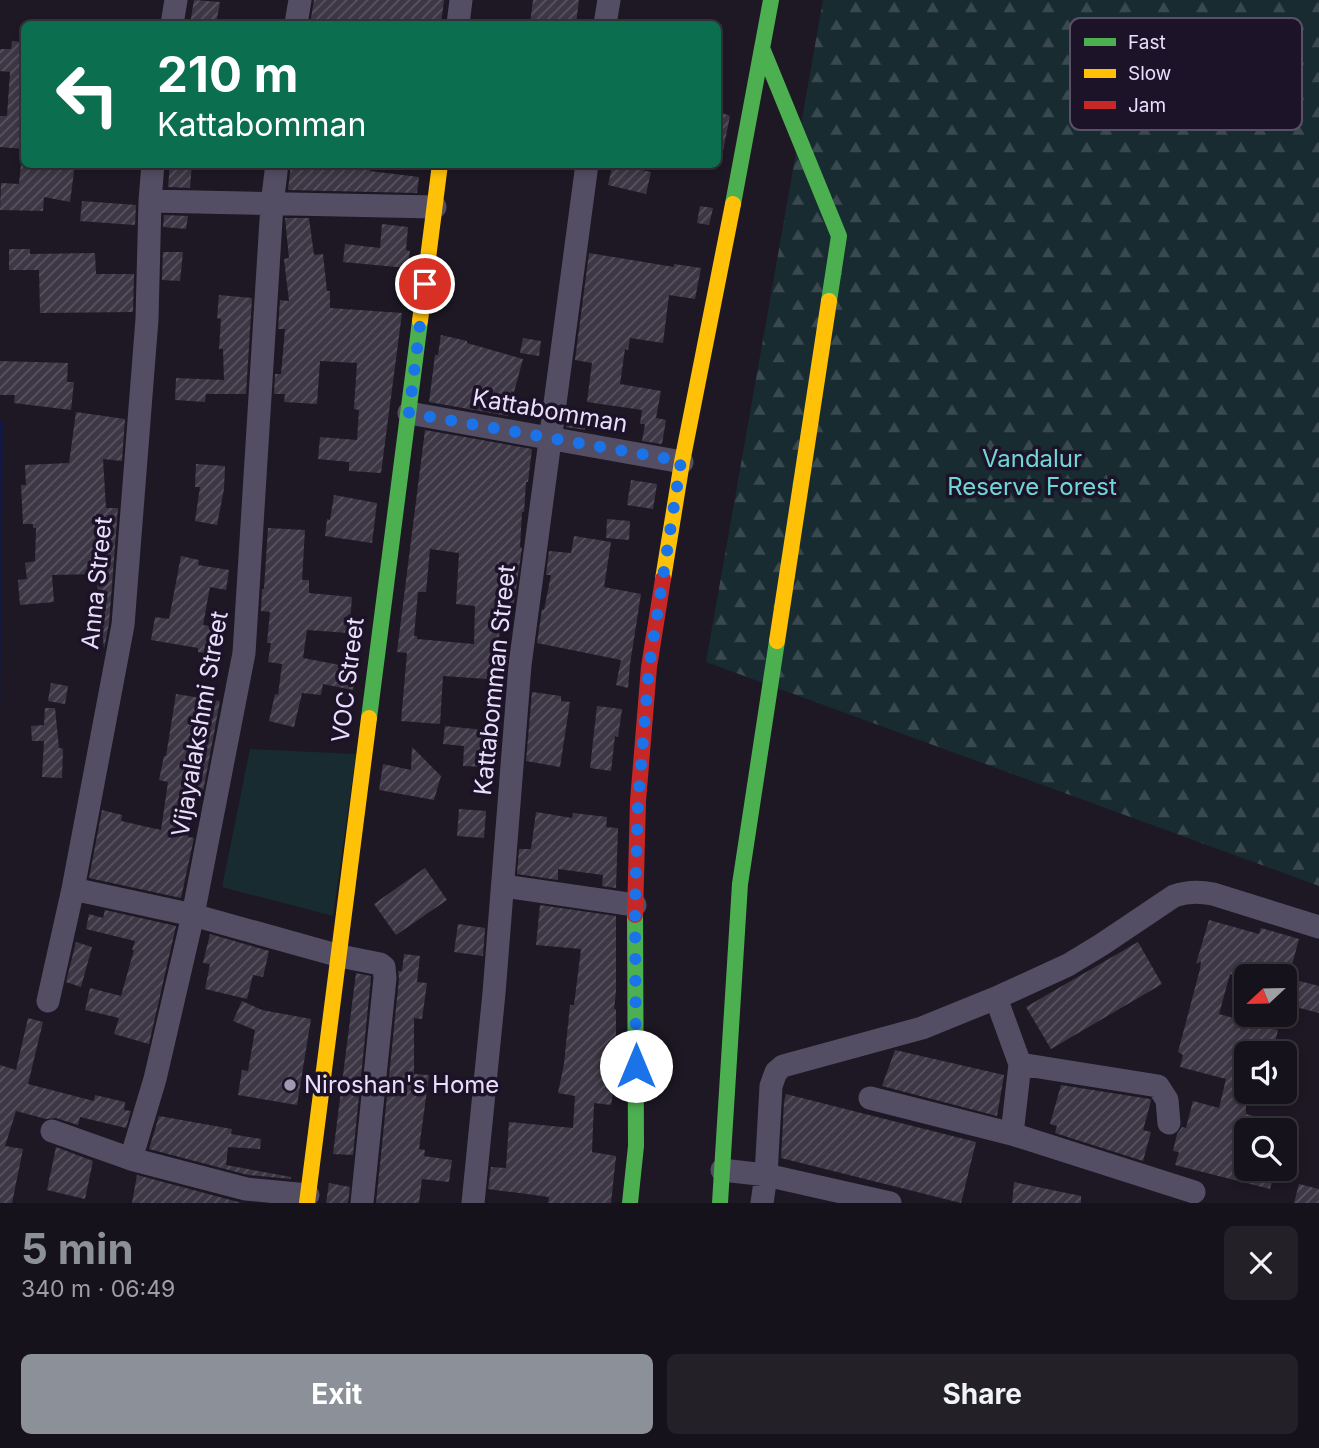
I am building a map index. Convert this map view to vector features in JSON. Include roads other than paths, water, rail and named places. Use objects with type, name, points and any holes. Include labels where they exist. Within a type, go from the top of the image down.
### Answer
[{"type":"street","points":[[172,21],[176,0]]},
{"type":"street","points":[[296,21],[300,0]]},
{"type":"street","points":[[458,21],[461,0]]},
{"type":"street","points":[[606,21],[609,0]]},
{"type":"street","points":[[630,1203],[636,1146],[635,905],[638,802],[649,667],[681,461],[771,0]]},
{"type":"street","points":[[720,1203],[740,884],[839,236],[762,48]]},
{"type":"street","name":"Anna Street","points":[[48,1001],[73,889],[122,625],[147,319],[153,168]]},
{"type":"street","name":"Vijayalakshmi Street","points":[[131,1159],[155,1079],[193,915],[244,653],[276,168]]},
{"type":"street","name":"VOC Street","points":[[308,1199],[440,168]]},
{"type":"street","name":"Kattabomman Street","points":[[473,1203],[493,1006],[520,665],[586,168]]},
{"type":"street","points":[[150,201],[435,207]]},
{"type":"street","name":"Kattabomman","points":[[409,413],[681,461]]},
{"type":"street","points":[[503,886],[635,905]]},
{"type":"street","points":[[73,889],[193,915],[384,967],[362,1203]]},
{"type":"street","points":[[762,1203],[771,1086],[779,1068],[795,1061],[922,1028],[996,998],[1068,965],[1174,896],[1185,892],[1213,894],[1319,927]]},
{"type":"street","points":[[996,998],[1020,1065],[1012,1134]]},
{"type":"street","points":[[1020,1065],[1158,1086],[1167,1100],[1169,1123]]},
{"type":"street","points":[[870,1098],[1012,1134],[1194,1192]]},
{"type":"street","points":[[52,1131],[131,1159],[246,1189],[308,1199]]},
{"type":"street","points":[[722,1170],[766,1175],[890,1203]]},
{"type":"water","points":[[0,420],[3,421],[0,726]]},
{"type":"place","name":"Niroshan's Home","points":[[290,1085]]},
{"type":"park label","name":"Vandalur Reserve Forest","points":[[1032,473]]}]
